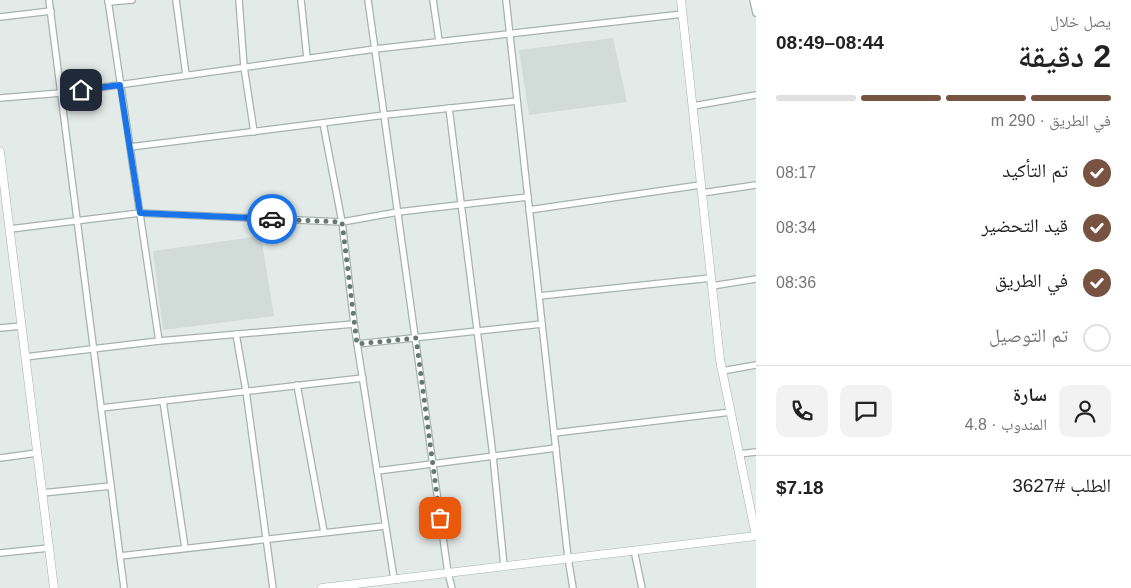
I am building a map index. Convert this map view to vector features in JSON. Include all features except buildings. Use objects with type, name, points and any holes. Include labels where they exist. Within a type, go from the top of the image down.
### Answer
[{"type":"street","points":[[49,0],[124,588]]},
{"type":"street","points":[[132,0],[108,1],[159,341]]},
{"type":"street","points":[[176,0],[186,76]]},
{"type":"street","points":[[239,0],[244,67],[254,132]]},
{"type":"street","points":[[301,0],[307,58]]},
{"type":"street","points":[[368,0],[448,573],[452,588]]},
{"type":"street","points":[[432,0],[439,41]]},
{"type":"street","points":[[506,0],[568,558],[573,588]]},
{"type":"street","points":[[322,588],[345,587],[394,579],[756,536],[722,371],[681,0]]},
{"type":"street","points":[[753,0],[756,13]]},
{"type":"street","points":[[0,17],[50,11]]},
{"type":"street","points":[[0,98],[61,93],[375,48],[683,14]]},
{"type":"street","points":[[693,106],[756,95]]},
{"type":"street","points":[[130,148],[384,115],[517,101]]},
{"type":"street","points":[[449,108],[493,456],[504,566]]},
{"type":"street","points":[[323,123],[342,222],[354,324],[394,579]]},
{"type":"street","points":[[0,152],[3,198],[10,229],[54,588]]},
{"type":"street","points":[[530,210],[700,185]]},
{"type":"street","points":[[702,193],[756,185]]},
{"type":"street","points":[[10,229],[140,213],[342,222],[398,212],[528,197]]},
{"type":"street","points":[[539,296],[711,278]]},
{"type":"street","points":[[712,286],[756,279]]},
{"type":"street","points":[[26,357],[159,341],[354,324]]},
{"type":"street","points":[[357,344],[542,324]]},
{"type":"street","points":[[0,328],[22,326]]},
{"type":"street","points":[[236,334],[246,391],[273,588]]},
{"type":"street","points":[[722,371],[756,365]]},
{"type":"street","points":[[102,408],[362,378]]},
{"type":"street","points":[[297,385],[324,532]]},
{"type":"street","points":[[163,401],[185,548]]},
{"type":"street","points":[[554,433],[731,412]]},
{"type":"street","points":[[377,471],[556,448]]},
{"type":"street","points":[[739,454],[756,452]]},
{"type":"street","points":[[0,458],[37,453]]},
{"type":"street","points":[[42,492],[111,486]]},
{"type":"street","points":[[120,556],[386,526]]},
{"type":"street","points":[[0,553],[49,548]]},
{"type":"street","points":[[634,550],[642,588]]},
{"type":"shaded area","points":[[613,38],[627,102],[529,115],[519,50]]},
{"type":"shaded area","points":[[261,236],[274,316],[163,330],[153,251]]},
{"type":"way so far","points":[[272,219],[342,222],[357,344],[416,338],[440,518]]},
{"type":"route","points":[[81,90],[120,85],[140,213],[272,219]]}]
